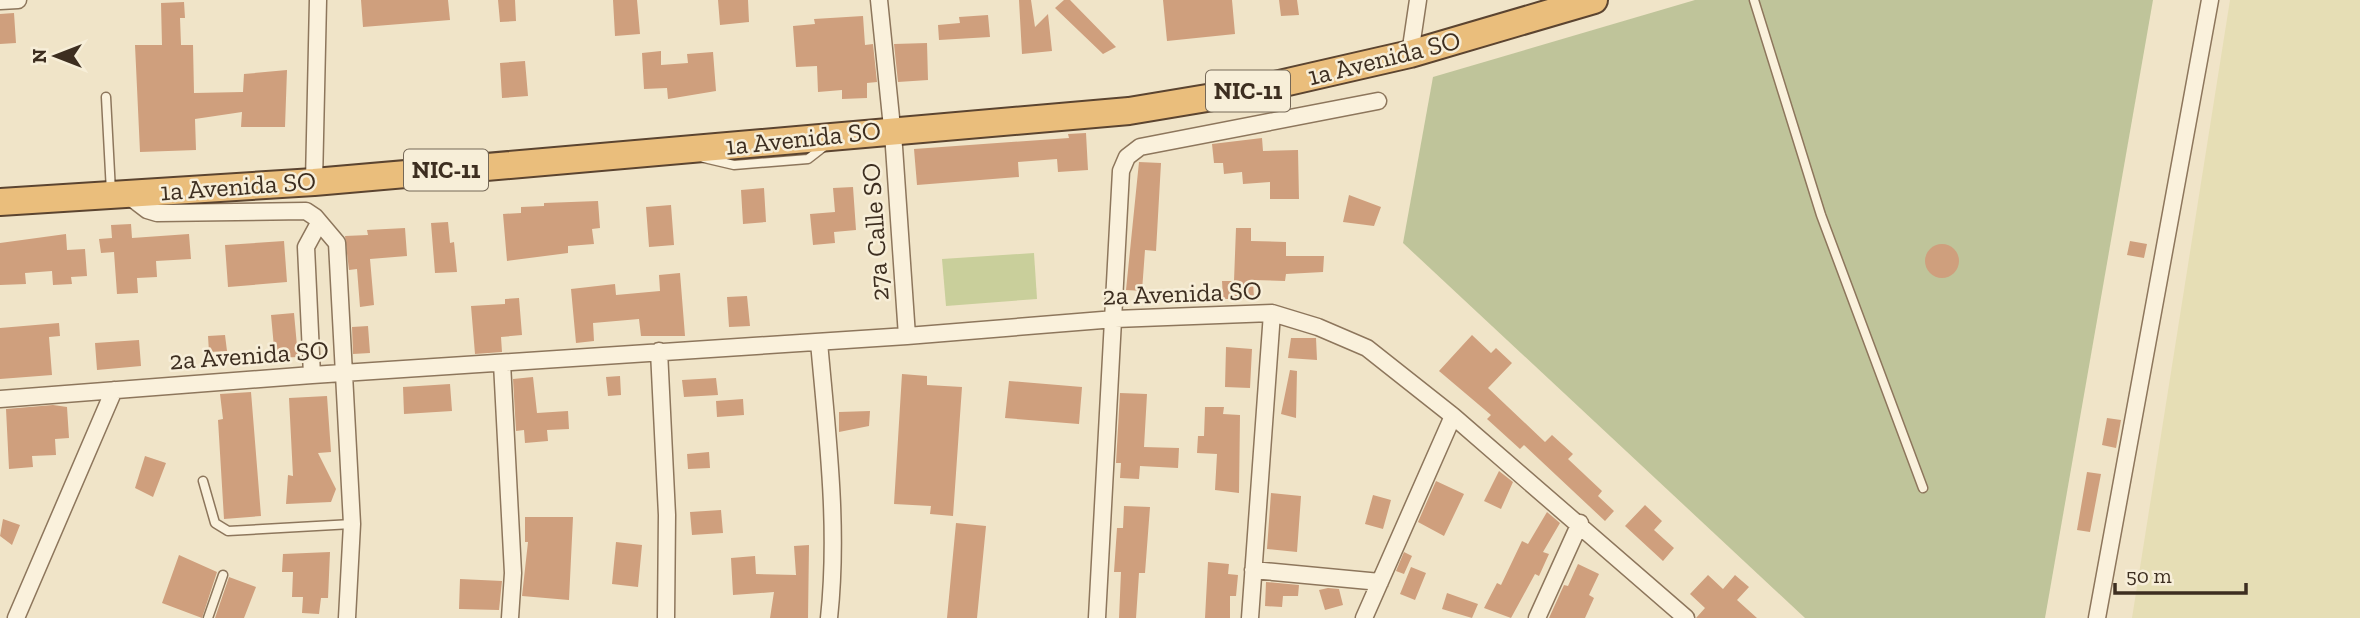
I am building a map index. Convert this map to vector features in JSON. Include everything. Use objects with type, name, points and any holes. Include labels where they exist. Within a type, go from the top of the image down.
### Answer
[{"type":"highway","name":"1a Avenida SO","points":[[0,202],[314,182],[839,136],[892,129],[1129,111],[1249,91],[1410,54],[1594,0]]},
{"type":"street","points":[[0,1],[18,0]]},
{"type":"street","points":[[314,182],[318,0]]},
{"type":"street","name":"27a Calle SO","points":[[879,0],[892,129],[907,336]]},
{"type":"street","points":[[1410,54],[1418,0]]},
{"type":"street","points":[[2098,618],[2210,0]]},
{"type":"street","points":[[1097,618],[1121,171],[1127,157],[1139,147],[1378,101]]},
{"type":"street","points":[[119,195],[157,213],[306,211],[337,243],[352,524],[347,618]]},
{"type":"street","points":[[312,375],[306,247],[319,223]]},
{"type":"street","points":[[1250,618],[1272,313]]},
{"type":"street","name":"2a Avenida SO","points":[[0,399],[312,375],[907,336],[1115,318],[1272,313],[1318,327],[1367,348],[1580,523],[1686,618]]},
{"type":"street","points":[[818,342],[830,474],[832,540],[828,618]]},
{"type":"street","points":[[659,351],[667,541],[666,618]]},
{"type":"street","points":[[502,363],[513,573],[510,618]]},
{"type":"street","points":[[16,618],[114,390]]},
{"type":"street","points":[[1364,618],[1453,416]]},
{"type":"street","points":[[1537,618],[1580,523]]},
{"type":"street","points":[[1253,570],[1380,582]]},
{"type":"lane","points":[[1754,0],[1821,215],[1923,488]]},
{"type":"lane","points":[[106,97],[119,195]]},
{"type":"lane","points":[[203,481],[215,523],[228,531],[352,524]]},
{"type":"lane","points":[[208,618],[223,575]]},
{"type":"shaded area","points":[[2230,0],[2360,0],[2360,618],[2132,618]]},
{"type":"green space","points":[[1695,0],[2153,0],[2045,618],[1805,618],[1403,243],[1433,77]]},
{"type":"green space","points":[[1034,253],[1037,299],[946,306],[942,259]]},
{"type":"building","points":[[361,0],[448,0],[450,20],[363,27]]},
{"type":"building","points":[[498,0],[515,0],[516,21],[500,22]]},
{"type":"building","points":[[613,0],[637,0],[640,34],[615,36]]},
{"type":"building","points":[[718,0],[748,0],[749,22],[720,25]]},
{"type":"building","points":[[1019,0],[1031,0],[1035,27],[1048,14],[1052,51],[1022,54]]},
{"type":"building","points":[[1064,0],[1070,0],[1116,47],[1103,54],[1055,8]]},
{"type":"building","points":[[1163,0],[1232,0],[1235,34],[1167,41]]},
{"type":"building","points":[[1279,0],[1297,0],[1299,15],[1281,16]]},
{"type":"building","points":[[184,2],[185,18],[180,18],[181,45],[193,45],[194,93],[243,92],[244,74],[287,70],[285,127],[241,127],[242,112],[195,119],[196,150],[140,152],[135,45],[162,45],[161,3]]},
{"type":"building","points":[[14,13],[16,43],[0,44],[0,14]]},
{"type":"building","points":[[988,15],[990,37],[939,40],[938,25],[960,23],[959,17]]},
{"type":"building","points":[[863,16],[865,45],[873,44],[877,82],[867,83],[867,98],[842,99],[842,90],[818,92],[817,66],[796,67],[793,26],[815,24],[814,19]]},
{"type":"building","points":[[927,43],[928,80],[898,82],[894,44]]},
{"type":"building","points":[[661,51],[661,65],[688,63],[687,54],[713,52],[716,91],[668,99],[667,88],[644,89],[642,53]]},
{"type":"building","points":[[525,61],[528,96],[502,98],[500,63]]},
{"type":"building","points":[[1086,133],[1088,170],[1058,172],[1057,159],[1018,162],[1019,177],[917,185],[914,149],[1069,138],[1068,134]]},
{"type":"building","points":[[1262,138],[1263,151],[1298,150],[1299,199],[1270,199],[1270,182],[1243,184],[1242,172],[1224,174],[1223,163],[1214,163],[1212,144]]},
{"type":"building","points":[[1139,162],[1161,163],[1156,251],[1145,250],[1142,291],[1126,290]]},
{"type":"building","points":[[853,187],[856,230],[834,232],[835,243],[813,245],[810,214],[835,212],[833,188]]},
{"type":"building","points":[[764,188],[766,222],[743,224],[741,190]]},
{"type":"building","points":[[1349,195],[1381,207],[1374,226],[1343,222]]},
{"type":"building","points":[[598,201],[600,228],[592,229],[594,244],[568,246],[568,253],[507,261],[503,214],[521,213],[521,207],[544,206],[544,203]]},
{"type":"building","points":[[671,205],[674,245],[649,247],[646,207]]},
{"type":"building","points":[[448,222],[450,243],[454,242],[457,272],[435,273],[431,223]]},
{"type":"building","points":[[131,224],[132,238],[189,234],[191,259],[156,261],[157,277],[137,278],[138,293],[117,294],[114,252],[101,253],[99,239],[112,238],[111,225]]},
{"type":"building","points":[[405,228],[407,256],[370,259],[374,305],[360,307],[357,269],[349,270],[345,236],[368,235],[367,230]]},
{"type":"building","points":[[1236,228],[1251,228],[1251,241],[1286,242],[1286,256],[1324,256],[1323,272],[1286,274],[1285,281],[1253,280],[1254,299],[1223,299],[1222,281],[1234,281]]},
{"type":"building","points":[[66,234],[67,250],[85,249],[87,276],[71,277],[72,284],[53,285],[52,271],[25,273],[26,284],[0,285],[0,243]]},
{"type":"building","points":[[284,241],[287,282],[228,287],[225,245]]},
{"type":"building","points":[[2130,241],[2147,244],[2144,258],[2127,255]]},
{"type":"building","points":[[1942,244],[1954,249],[1959,261],[1954,273],[1942,278],[1930,273],[1925,261],[1930,249]]},
{"type":"building","points":[[680,273],[685,336],[641,336],[639,319],[593,323],[594,341],[576,343],[571,289],[615,284],[616,295],[660,291],[659,275]]},
{"type":"building","points":[[747,296],[750,326],[729,327],[727,297]]},
{"type":"building","points":[[519,298],[522,335],[501,337],[502,352],[475,354],[471,306],[505,304],[505,299]]},
{"type":"building","points":[[294,313],[298,357],[275,358],[271,315]]},
{"type":"building","points":[[59,323],[60,336],[49,337],[52,375],[0,379],[0,328]]},
{"type":"building","points":[[368,326],[370,353],[353,354],[352,327]]},
{"type":"building","points":[[225,335],[227,351],[209,352],[208,336]]},
{"type":"building","points":[[1472,335],[1491,353],[1496,348],[1512,363],[1488,388],[1545,442],[1552,435],[1573,454],[1568,459],[1602,491],[1598,496],[1614,511],[1605,521],[1524,445],[1520,449],[1487,419],[1491,415],[1439,371]]},
{"type":"building","points":[[1291,338],[1316,338],[1317,360],[1288,358]]},
{"type":"building","points":[[139,340],[141,366],[97,370],[95,343]]},
{"type":"building","points":[[1226,347],[1252,349],[1250,388],[1225,387]]},
{"type":"building","points":[[1290,370],[1297,371],[1296,418],[1281,414]]},
{"type":"building","points":[[902,374],[927,376],[927,385],[962,387],[953,516],[930,514],[931,506],[894,504]]},
{"type":"building","points":[[620,376],[621,395],[608,396],[606,377]]},
{"type":"building","points":[[533,377],[537,413],[568,411],[569,429],[547,430],[548,441],[525,443],[524,430],[516,431],[513,379]]},
{"type":"building","points":[[716,378],[718,395],[684,397],[682,380]]},
{"type":"building","points":[[1009,381],[1082,387],[1079,424],[1005,418]]},
{"type":"building","points":[[450,384],[452,411],[404,414],[403,387]]},
{"type":"building","points":[[251,392],[261,516],[224,519],[218,420],[223,419],[220,394]]},
{"type":"building","points":[[1120,393],[1147,394],[1144,447],[1179,448],[1178,468],[1140,466],[1139,479],[1120,478],[1121,463],[1116,463]]},
{"type":"building","points":[[327,396],[331,452],[318,453],[336,489],[331,502],[286,504],[288,475],[293,476],[289,398]]},
{"type":"building","points":[[743,399],[744,415],[717,417],[716,401]]},
{"type":"building","points":[[53,405],[67,407],[69,438],[55,439],[56,455],[32,456],[33,467],[9,469],[6,409]]},
{"type":"building","points":[[1205,407],[1224,407],[1223,414],[1240,415],[1239,493],[1215,490],[1217,454],[1197,453],[1198,436],[1204,436]]},
{"type":"building","points":[[870,411],[869,426],[839,432],[839,412]]},
{"type":"building","points":[[2107,418],[2121,420],[2116,448],[2102,445]]},
{"type":"building","points":[[709,452],[710,468],[688,469],[687,454]]},
{"type":"building","points":[[145,456],[166,463],[153,497],[135,488]]},
{"type":"building","points":[[1499,471],[1513,482],[1501,509],[1484,501]]},
{"type":"building","points":[[2087,472],[2101,474],[2090,532],[2077,530]]},
{"type":"building","points":[[1436,481],[1464,494],[1444,536],[1418,522]]},
{"type":"building","points":[[1271,493],[1301,496],[1297,552],[1267,549]]},
{"type":"building","points":[[1373,495],[1391,500],[1383,529],[1365,524]]},
{"type":"building","points":[[1645,505],[1662,521],[1654,530],[1674,548],[1663,561],[1625,526]]},
{"type":"building","points":[[1124,506],[1150,507],[1145,573],[1139,573],[1136,618],[1119,618],[1121,572],[1114,572],[1117,528],[1123,528]]},
{"type":"building","points":[[721,510],[723,533],[692,535],[690,512]]},
{"type":"building","points":[[1547,512],[1560,523],[1543,552],[1549,554],[1539,576],[1535,574],[1511,618],[1484,608],[1497,583],[1501,585],[1522,541],[1528,544]]},
{"type":"building","points":[[525,517],[573,517],[569,600],[522,596],[528,542],[525,542]]},
{"type":"building","points":[[3,519],[20,525],[12,545],[0,536]]},
{"type":"building","points":[[956,523],[986,526],[977,618],[947,618]]},
{"type":"building","points":[[616,542],[642,545],[638,587],[612,584]]},
{"type":"building","points":[[809,545],[808,618],[770,618],[774,592],[733,595],[731,558],[755,556],[756,574],[796,575],[794,546]]},
{"type":"building","points":[[330,552],[328,598],[321,598],[319,614],[302,613],[303,597],[292,597],[293,572],[282,572],[283,554]]},
{"type":"building","points":[[1404,552],[1412,556],[1404,574],[1396,571]]},
{"type":"building","points":[[179,555],[217,572],[202,618],[162,603]]},
{"type":"building","points":[[1208,562],[1229,564],[1228,574],[1238,575],[1236,596],[1230,596],[1230,618],[1205,618]]},
{"type":"building","points":[[1578,564],[1599,574],[1589,595],[1594,598],[1585,618],[1549,618],[1564,585],[1568,586]]},
{"type":"building","points":[[1411,567],[1426,573],[1415,600],[1400,594]]},
{"type":"building","points":[[1708,575],[1723,589],[1735,575],[1749,587],[1737,600],[1757,618],[1696,618],[1705,608],[1690,594]]},
{"type":"building","points":[[229,577],[256,587],[244,618],[215,618]]},
{"type":"building","points":[[460,579],[502,581],[499,610],[459,609]]},
{"type":"building","points":[[1266,582],[1299,585],[1298,596],[1283,596],[1282,607],[1265,606]]},
{"type":"building","points":[[1339,589],[1343,605],[1325,610],[1319,590]]},
{"type":"building","points":[[1447,593],[1478,604],[1472,618],[1442,609]]}]
